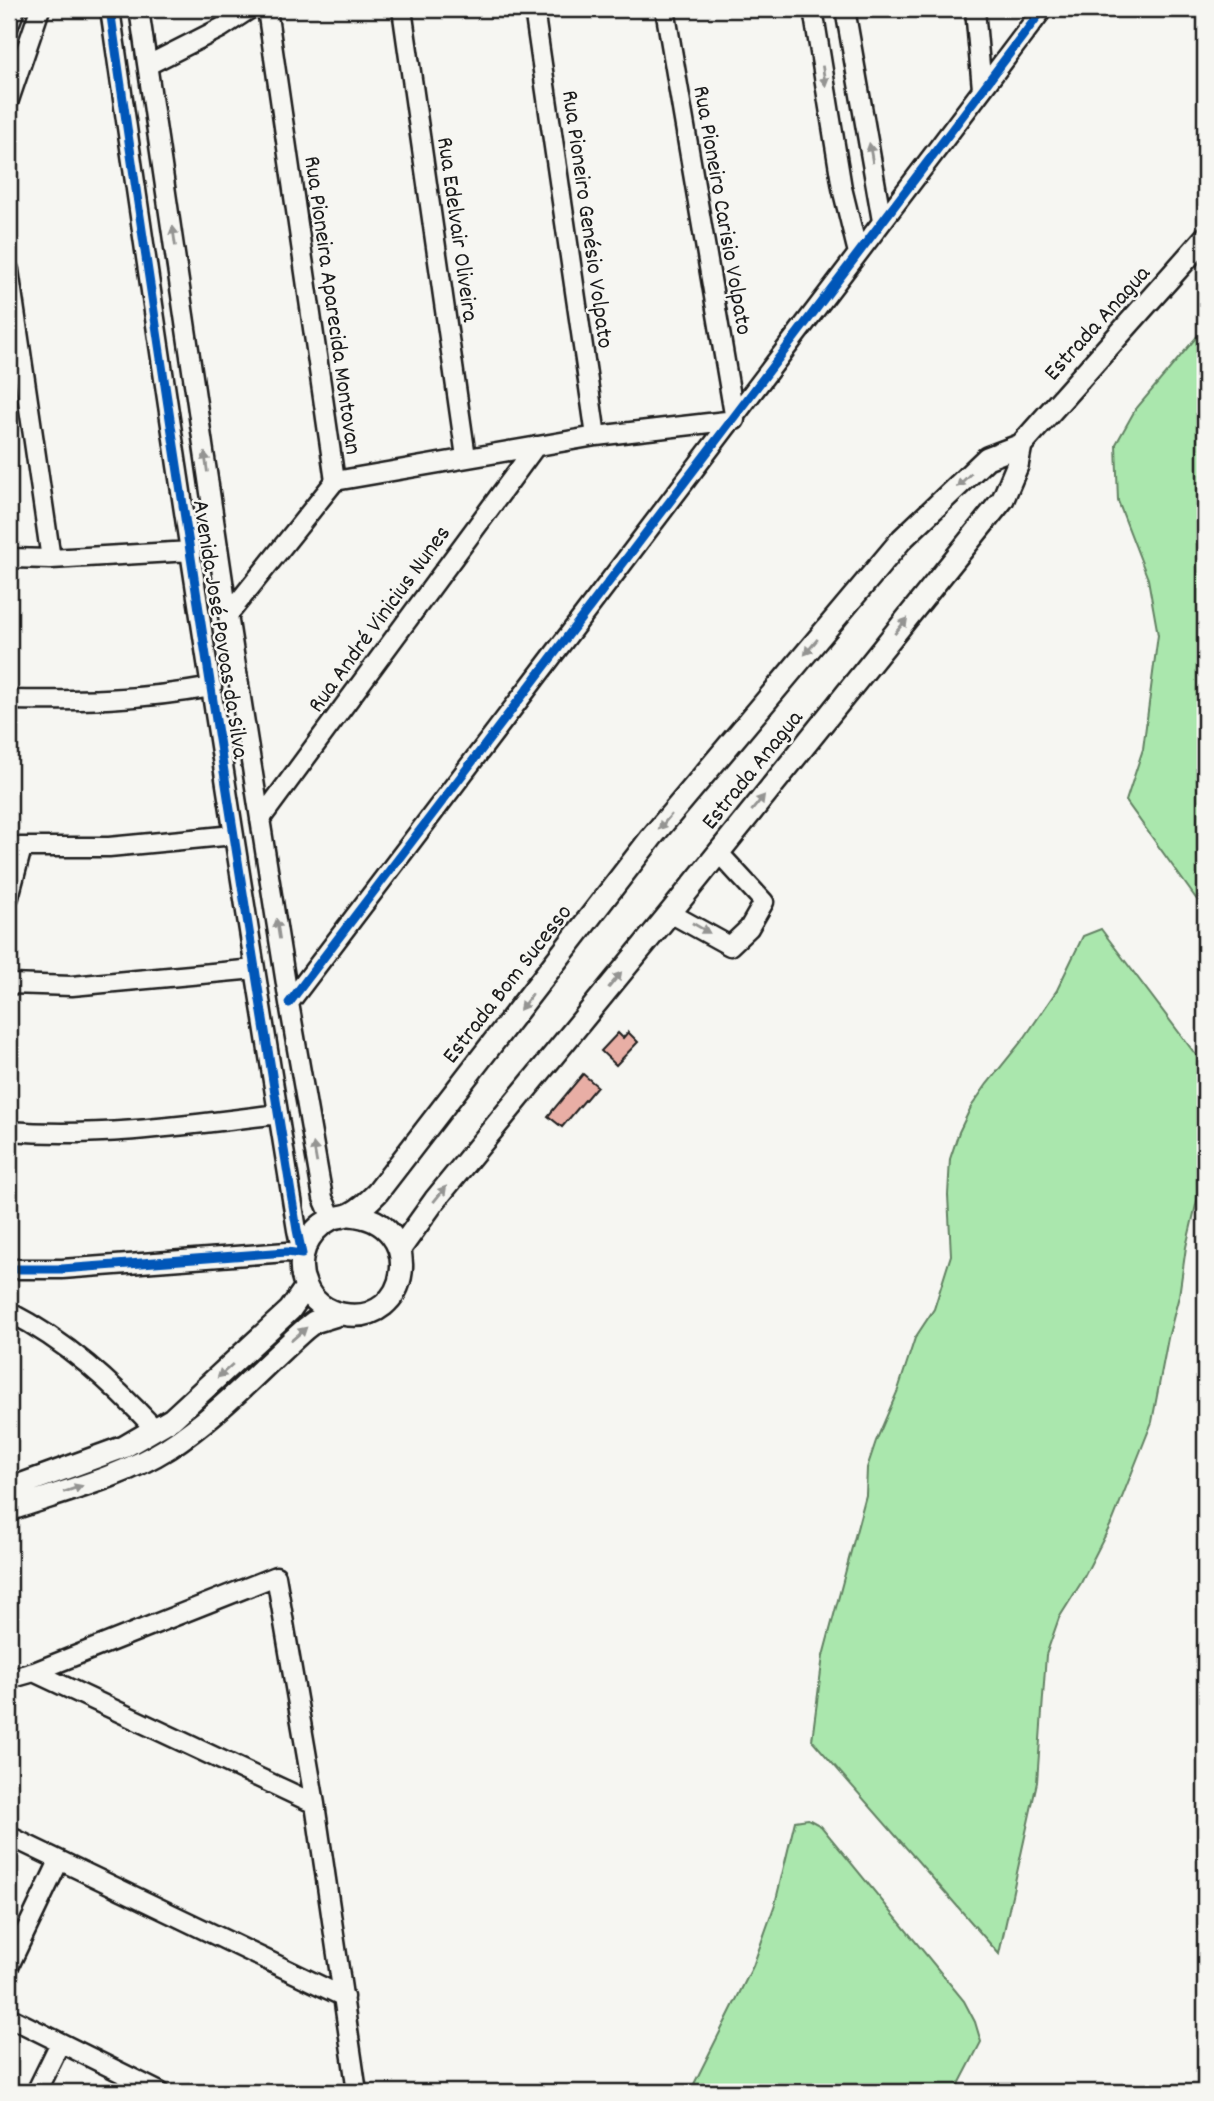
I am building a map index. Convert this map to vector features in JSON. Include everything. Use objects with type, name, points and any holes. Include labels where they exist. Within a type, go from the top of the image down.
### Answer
[{"type":"main road","name":"Estrada Anagua","points":[[400,1249],[435,1200],[1003,499],[1017,466],[1021,445],[1205,238]]},
{"type":"main road","name":"Estrada Bom Sucesso","points":[[302,1254],[308,1239],[319,1227],[341,1217],[377,1193],[651,838],[902,539],[987,458],[1021,445]]},
{"type":"main road","points":[[9,1510],[109,1476],[166,1449],[200,1426],[314,1322],[340,1314],[364,1314],[385,1304],[399,1284],[402,1261],[394,1237],[375,1220],[341,1217]]},
{"type":"main road","points":[[302,1254],[302,1276],[306,1287],[320,1304],[340,1314]]},
{"type":"main road","points":[[9,1489],[98,1458],[172,1419],[290,1310],[306,1287]]},
{"type":"main road","points":[[248,1350],[265,1365]]},
{"type":"street","points":[[9,25],[15,9]]},
{"type":"street","points":[[9,100],[40,9]]},
{"type":"street","name":"Avenida José Povoas da Silva","points":[[110,9],[234,835],[302,1254]]},
{"type":"street","name":"Avenida José Povoas da Silva","points":[[139,9],[228,615],[289,1003],[323,1198],[341,1217]]},
{"type":"street","points":[[148,65],[221,28],[250,9]]},
{"type":"street","name":"Rua Pioneira Aparecida Montovan","points":[[228,615],[335,481],[267,9]]},
{"type":"street","name":"Rua Edelvair Oliveira","points":[[402,9],[467,457]]},
{"type":"street","name":"Rua Pioneiro Genésio Volpato","points":[[534,9],[596,436]]},
{"type":"street","name":"Rua Pioneiro Carisio Volpato","points":[[665,9],[735,419]]},
{"type":"street","points":[[813,9],[842,188],[858,253]]},
{"type":"street","points":[[845,9],[882,220]]},
{"type":"street","points":[[975,9],[982,89]]},
{"type":"street","points":[[289,1003],[735,419],[1043,9]]},
{"type":"street","points":[[9,270],[51,559]]},
{"type":"street","points":[[150,288],[180,283]]},
{"type":"street","points":[[335,481],[596,436],[735,419]]},
{"type":"street","name":"Rua André Vinicius Nunes","points":[[261,820],[536,446]]},
{"type":"street","points":[[9,558],[51,559],[191,551]]},
{"type":"street","points":[[9,700],[93,701],[158,697],[212,687]]},
{"type":"street","points":[[9,897],[15,848],[110,847],[234,835]]},
{"type":"street","points":[[670,913],[730,946],[749,928],[764,902],[718,852]]},
{"type":"street","points":[[9,984],[72,986],[255,969]]},
{"type":"street","points":[[9,1130],[145,1130],[278,1114]]},
{"type":"street","points":[[9,1269],[62,1269],[287,1252],[302,1254]]},
{"type":"street","points":[[9,1312],[27,1321],[80,1358],[115,1387],[155,1429]]},
{"type":"street","points":[[9,1679],[34,1672],[276,1576],[315,1804],[357,2092]]},
{"type":"street","points":[[34,1672],[315,1804]]},
{"type":"street","points":[[9,1836],[344,1997]]},
{"type":"street","points":[[9,1966],[59,1861]]},
{"type":"street","points":[[9,2017],[160,2092]]},
{"type":"street","points":[[36,2092],[60,2043]]},
{"type":"green space","points":[[1205,327],[1205,911],[1126,801],[1143,749],[1158,635],[1148,579],[1118,501],[1116,444],[1135,410]]},
{"type":"green space","points":[[1101,929],[1205,1067],[1205,1167],[1186,1247],[1179,1296],[1152,1422],[1113,1520],[1081,1583],[1059,1618],[1046,1655],[1037,1782],[999,1954],[812,1740],[823,1656],[866,1495],[867,1468],[915,1338],[934,1309],[951,1255],[948,1195],[950,1159],[959,1132],[971,1107],[1057,990],[1083,936]]},
{"type":"green space","points":[[808,1819],[821,1826],[964,2001],[975,2022],[981,2042],[955,2092],[690,2092],[753,1966],[775,1904],[795,1821]]},
{"type":"building","points":[[628,1032],[638,1042],[616,1065],[601,1051],[618,1033],[623,1038]]},
{"type":"building","points":[[583,1074],[597,1086],[562,1127],[548,1116]]},
{"type":"cycle path","points":[[9,1269],[62,1269],[287,1252],[302,1254],[201,620],[110,9]]},
{"type":"cycle path","points":[[289,1003],[1043,9]]}]
